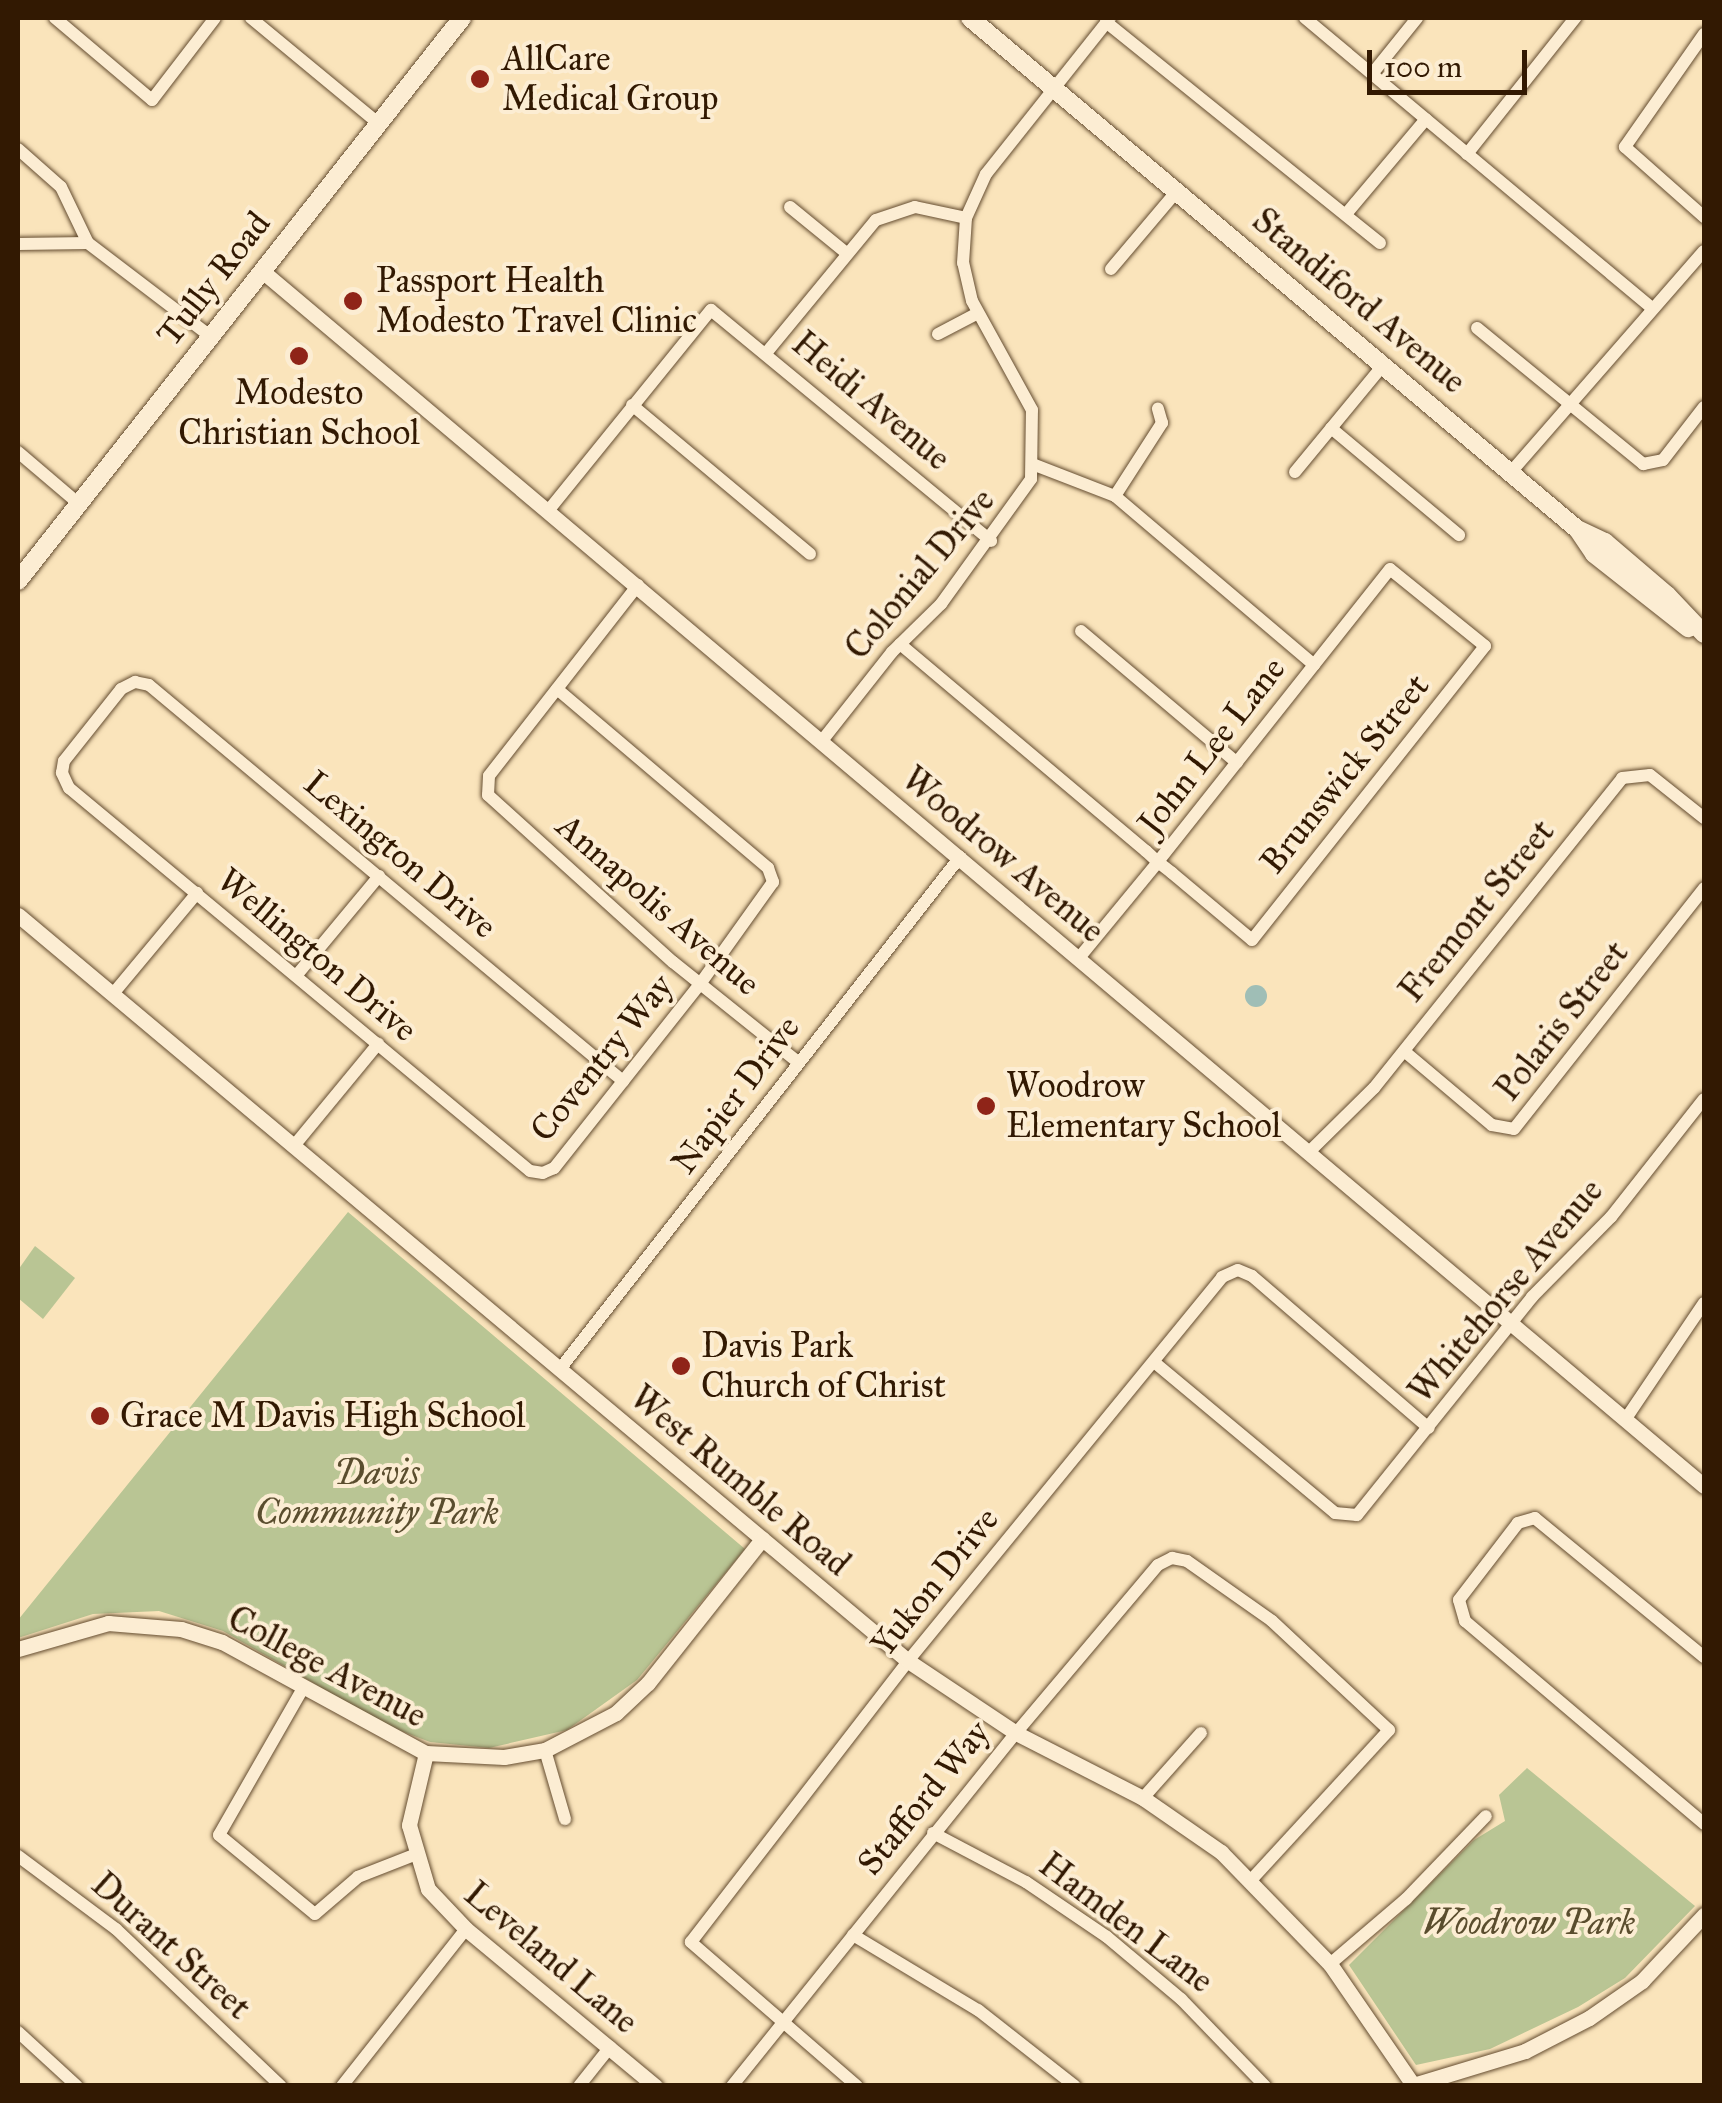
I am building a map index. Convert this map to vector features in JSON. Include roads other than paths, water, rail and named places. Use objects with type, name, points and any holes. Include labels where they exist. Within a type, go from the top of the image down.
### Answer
[{"type":"main road","name":"Tully Road","points":[[18,581],[462,18]]},
{"type":"main road","name":"Standiford Avenue","points":[[970,18],[1578,529],[1604,542],[1704,636]]},
{"type":"street","points":[[55,18],[152,100],[215,18]]},
{"type":"street","points":[[250,18],[378,123]]},
{"type":"street","points":[[1306,18],[1652,308]]},
{"type":"street","points":[[1372,74],[1417,18]]},
{"type":"street","points":[[1467,154],[1575,18]]},
{"type":"street","points":[[1314,665],[1115,496],[1035,464],[1028,397],[978,313],[963,263],[966,218],[986,174],[1108,20],[1380,243]]},
{"type":"street","points":[[1704,34],[1632,128],[1625,147],[1704,216]]},
{"type":"street","points":[[1346,214],[1426,119]]},
{"type":"street","points":[[18,149],[61,187],[88,242],[210,336]]},
{"type":"street","points":[[1110,269],[1177,191]]},
{"type":"street","points":[[790,207],[845,252]]},
{"type":"street","points":[[766,352],[864,229],[904,209],[966,218]]},
{"type":"street","points":[[18,244],[88,242]]},
{"type":"street","points":[[1511,472],[1572,407],[1704,251]]},
{"type":"street","name":"Woodrow Avenue","points":[[261,270],[1704,1486]]},
{"type":"street","name":"Heidi Avenue","points":[[632,406],[711,310],[991,541]]},
{"type":"street","points":[[938,334],[978,313]]},
{"type":"street","points":[[1477,328],[1572,407],[1651,465],[1663,460],[1704,406]]},
{"type":"street","points":[[1295,472],[1384,364]]},
{"type":"street","points":[[548,511],[632,406],[810,554]]},
{"type":"street","points":[[1115,496],[1162,423],[1158,409]]},
{"type":"street","points":[[1331,428],[1459,535]]},
{"type":"street","points":[[18,452],[79,504]]},
{"type":"street","name":"Colonial Drive","points":[[821,742],[991,541],[1023,496],[1035,464]]},
{"type":"street","name":"John Lee Lane","points":[[1079,958],[1390,569]]},
{"type":"street","name":"Brunswick Street","points":[[1158,862],[1252,940],[1485,646],[1390,569]]},
{"type":"street","points":[[556,689],[638,585]]},
{"type":"street","points":[[1081,631],[1237,763]]},
{"type":"street","points":[[900,644],[1158,862]]},
{"type":"street","name":"Wellington Drive","points":[[135,682],[121,689],[62,773],[69,788],[530,1171],[543,1173]]},
{"type":"street","name":"Lexington Drive","points":[[135,682],[149,686],[623,1081]]},
{"type":"street","name":"Annapolis Avenue","points":[[556,689],[489,776],[486,788],[492,802],[700,984],[798,1062]]},
{"type":"street","name":"Coventry Way","points":[[543,1173],[554,1168],[700,984],[768,896],[772,879],[768,868],[556,689]]},
{"type":"street","name":"Fremont Street","points":[[1310,1152],[1404,1052],[1622,778],[1650,776],[1704,818]]},
{"type":"street","name":"Napier Drive","points":[[560,1370],[960,857]]},
{"type":"street","points":[[296,976],[378,876]]},
{"type":"street","name":"Polaris Street","points":[[1404,1052],[1492,1125],[1506,1130],[1521,1125],[1704,888]]},
{"type":"street","points":[[112,995],[196,893]]},
{"type":"street","name":"West Rumble Road","points":[[18,916],[908,1661],[1016,1733],[1143,1798],[1252,1880],[1330,1964],[1412,2085]]},
{"type":"street","points":[[293,1147],[378,1044]]},
{"type":"street","name":"Whitehorse Avenue","points":[[1154,1362],[1335,1514],[1350,1517],[1364,1510],[1512,1322],[1611,1217],[1704,1099]]},
{"type":"street","name":"Yukon Drive","points":[[780,2024],[691,1942],[908,1661],[1222,1277],[1235,1270],[1252,1276],[1429,1428]]},
{"type":"street","points":[[1625,1420],[1704,1302]]},
{"type":"street","points":[[1704,1657],[1534,1518],[1518,1522],[1459,1600],[1466,1621],[1704,1824]]},
{"type":"street","name":"College Avenue","points":[[18,1649],[108,1623],[153,1624],[222,1642],[302,1690],[426,1754],[481,1759],[545,1750],[596,1726],[634,1698],[762,1539]]},
{"type":"street","name":"Stafford Way","points":[[732,2086],[933,1832],[1158,1565],[1172,1558],[1187,1561],[1272,1622],[1389,1730],[1252,1880]]},
{"type":"street","points":[[302,1690],[219,1835],[315,1914],[358,1877],[414,1855]]},
{"type":"street","points":[[1143,1798],[1201,1733]]},
{"type":"street","points":[[545,1750],[565,1819]]},
{"type":"street","name":"Leveland Lane","points":[[426,1754],[409,1808],[414,1855],[428,1889],[466,1929],[655,2086]]},
{"type":"street","points":[[1330,1964],[1406,1899],[1486,1816]]},
{"type":"street","name":"Hamden Lane","points":[[933,1832],[1026,1882],[1106,1936],[1182,1998],[1264,2086]]},
{"type":"street","name":"Durant Street","points":[[18,1856],[116,1930],[282,2086]]},
{"type":"street","points":[[1412,2085],[1525,2051],[1589,2018],[1642,1980],[1704,1915]]},
{"type":"street","points":[[342,2086],[466,1929]]},
{"type":"street","points":[[853,1935],[978,2010],[1075,2086]]},
{"type":"street","points":[[780,2024],[858,2086]]},
{"type":"street","points":[[18,2032],[77,2086]]},
{"type":"street","points":[[579,2086],[610,2047]]},
{"type":"water","points":[[1256,985],[1264,988],[1264,1004],[1256,1007],[1248,1004],[1245,996],[1248,988]]},
{"type":"place","name":"AllCare Medical Group","points":[[480,79]]},
{"type":"place","name":"Passport Health Modesto Travel Clinic","points":[[353,301]]},
{"type":"place","name":"Modesto Christian School","points":[[299,356]]},
{"type":"place","name":"Woodrow Elementary School","points":[[986,1106]]},
{"type":"place","name":"Davis Park Church of Christ","points":[[681,1366]]},
{"type":"place","name":"Grace M Davis High School","points":[[100,1416]]},
{"type":"park label","name":"Davis Community Park","points":[[377,1493]]},
{"type":"park label","name":"Woodrow Park","points":[[1529,1923]]}]
